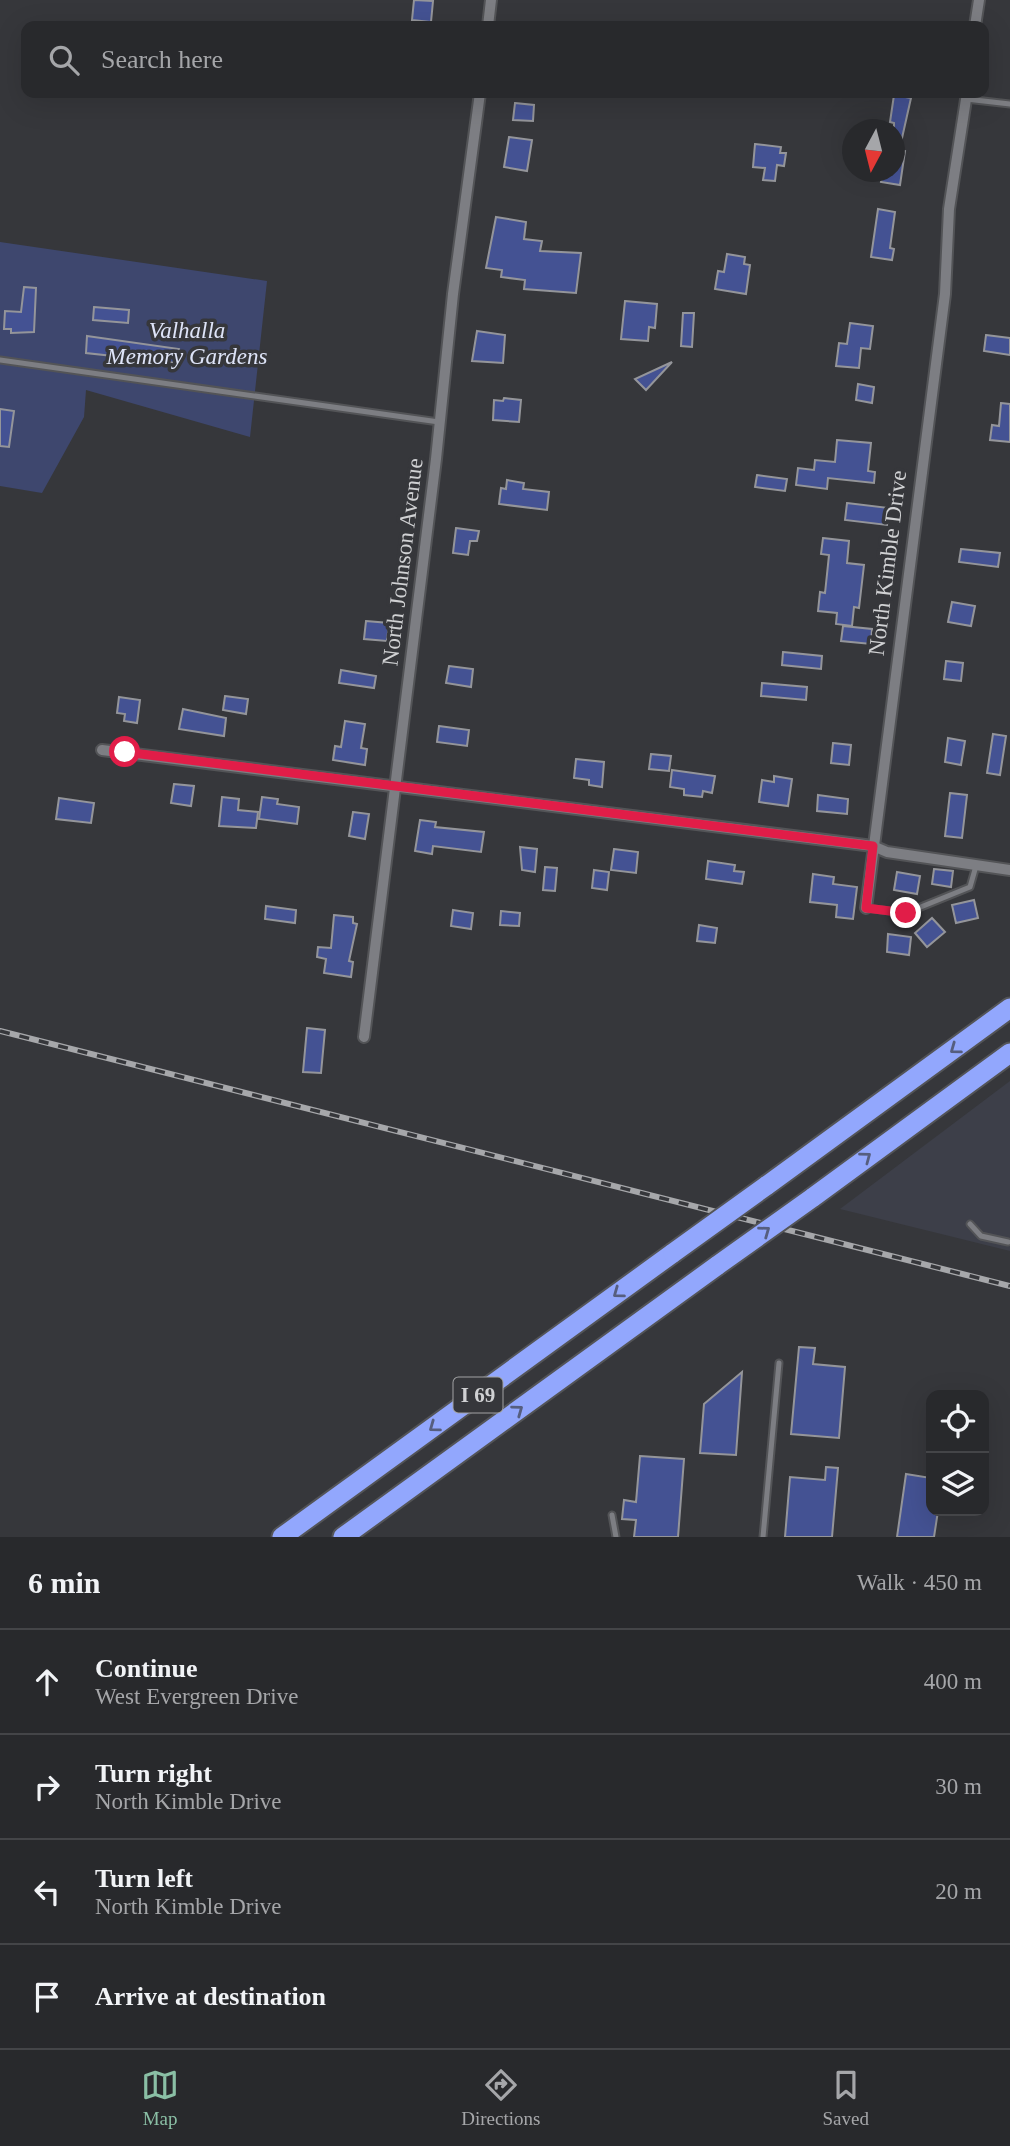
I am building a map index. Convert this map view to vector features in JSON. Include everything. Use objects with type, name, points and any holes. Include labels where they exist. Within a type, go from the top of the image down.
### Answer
[{"type":"highway","name":"I 69","points":[[282,1537],[1010,1008]]},
{"type":"highway","name":"I 69","points":[[343,1537],[1010,1053]]},
{"type":"street","points":[[489,21],[491,0]]},
{"type":"street","points":[[976,21],[979,0]]},
{"type":"street","name":"North Johnson Avenue","points":[[364,1037],[479,98]]},
{"type":"street","name":"North Kimble Drive","points":[[866,908],[945,293],[949,209],[966,98]]},
{"type":"street","points":[[102,750],[873,846],[887,852],[1010,870]]},
{"type":"lane","points":[[977,98],[1010,104]]},
{"type":"lane","points":[[0,360],[439,422]]},
{"type":"lane","name":"North Kimble Drive","points":[[866,908],[906,913],[970,887],[976,866]]},
{"type":"lane","points":[[970,1224],[981,1236],[1008,1242]]},
{"type":"lane","points":[[763,1537],[779,1363]]},
{"type":"lane","points":[[612,1515],[616,1537]]},
{"type":"shaded area","points":[[1010,1081],[1010,1251],[840,1209]]},
{"type":"green space","name":"Valhalla Memory Gardens","points":[[0,242],[267,281],[250,437],[86,390],[84,417],[42,493],[0,486]]},
{"type":"building","points":[[414,0],[433,1],[431,21],[412,20]]},
{"type":"building","points":[[894,98],[911,98],[905,125],[905,119],[890,119]]},
{"type":"building","points":[[515,103],[534,105],[533,121],[513,120]]},
{"type":"building","points":[[509,137],[532,140],[527,171],[504,167]]},
{"type":"building","points":[[755,144],[781,147],[780,153],[786,153],[784,166],[777,165],[775,181],[763,180],[765,168],[753,167]]},
{"type":"building","points":[[878,209],[895,212],[890,248],[894,249],[892,260],[871,257]]},
{"type":"building","points":[[496,217],[526,222],[524,239],[542,241],[540,251],[581,253],[576,293],[524,289],[525,280],[501,277],[502,270],[486,268]]},
{"type":"building","points":[[727,254],[745,257],[744,264],[750,265],[746,294],[715,289],[718,271],[724,272]]},
{"type":"building","points":[[24,287],[36,288],[34,332],[11,333],[11,329],[4,329],[5,311],[21,312]]},
{"type":"building","points":[[625,301],[657,304],[655,328],[649,327],[648,341],[621,339]]},
{"type":"building","points":[[94,307],[129,310],[128,323],[93,320]]},
{"type":"building","points":[[683,313],[694,313],[692,347],[681,346]]},
{"type":"building","points":[[850,323],[873,326],[870,349],[861,348],[859,368],[836,366],[839,343],[847,344]]},
{"type":"building","points":[[477,331],[505,335],[503,363],[472,361]]},
{"type":"building","points":[[986,335],[1010,338],[1010,355],[984,351]]},
{"type":"building","points":[[87,336],[179,349],[177,363],[86,353]]},
{"type":"building","points":[[672,362],[646,390],[635,379]]},
{"type":"building","points":[[858,384],[874,387],[872,403],[856,400]]},
{"type":"building","points":[[504,398],[521,400],[519,422],[493,420],[494,400],[503,401]]},
{"type":"building","points":[[1001,403],[1010,404],[1010,442],[990,440],[992,425],[999,426]]},
{"type":"building","points":[[0,409],[14,411],[9,447],[0,446]]},
{"type":"building","points":[[837,440],[871,443],[868,471],[875,472],[874,483],[828,478],[827,489],[796,485],[798,468],[814,470],[815,460],[835,462]]},
{"type":"building","points":[[757,475],[787,479],[785,491],[755,487]]},
{"type":"building","points":[[507,480],[524,483],[523,489],[549,492],[547,510],[499,504],[501,488],[506,489]]},
{"type":"building","points":[[847,503],[889,508],[887,525],[845,520]]},
{"type":"building","points":[[456,528],[479,531],[477,541],[470,541],[468,555],[453,553]]},
{"type":"building","points":[[823,538],[849,541],[847,563],[864,565],[859,608],[854,607],[852,626],[836,624],[837,613],[818,611],[820,592],[825,593],[829,555],[821,554]]},
{"type":"building","points":[[961,549],[1000,553],[998,567],[959,562]]},
{"type":"building","points":[[952,602],[975,606],[971,626],[948,622]]},
{"type":"building","points":[[366,621],[389,623],[387,641],[364,639]]},
{"type":"building","points":[[843,626],[872,629],[871,644],[841,641]]},
{"type":"building","points":[[783,652],[822,656],[821,669],[782,665]]},
{"type":"building","points":[[946,661],[963,663],[961,681],[944,679]]},
{"type":"building","points":[[449,666],[473,669],[471,687],[446,683]]},
{"type":"building","points":[[341,670],[376,676],[374,688],[339,683]]},
{"type":"building","points":[[762,683],[807,687],[806,700],[761,696]]},
{"type":"building","points":[[225,696],[248,699],[246,714],[223,710]]},
{"type":"building","points":[[119,697],[140,700],[137,723],[124,721],[125,714],[117,713]]},
{"type":"building","points":[[183,709],[226,718],[224,736],[179,729]]},
{"type":"building","points":[[345,721],[365,724],[361,748],[367,749],[365,765],[333,760],[335,746],[341,747]]},
{"type":"building","points":[[439,726],[469,730],[467,746],[437,742]]},
{"type":"building","points":[[993,734],[1006,736],[1000,775],[987,773]]},
{"type":"building","points":[[948,738],[965,741],[961,765],[945,762]]},
{"type":"building","points":[[833,743],[851,745],[849,765],[831,763]]},
{"type":"building","points":[[651,754],[671,756],[669,771],[649,769]]},
{"type":"building","points":[[576,759],[604,762],[602,787],[589,785],[589,780],[574,778]]},
{"type":"building","points":[[672,770],[715,776],[712,793],[703,791],[702,797],[684,795],[684,789],[670,787]]},
{"type":"building","points":[[774,776],[792,779],[788,806],[759,802],[762,780],[774,782]]},
{"type":"building","points":[[174,784],[194,786],[191,806],[171,803]]},
{"type":"building","points":[[950,793],[967,795],[962,838],[945,836]]},
{"type":"building","points":[[818,795],[848,799],[847,814],[817,811]]},
{"type":"building","points":[[222,797],[239,799],[238,810],[258,812],[256,828],[219,826]]},
{"type":"building","points":[[262,797],[278,799],[277,804],[299,807],[297,824],[259,819]]},
{"type":"building","points":[[59,798],[94,803],[91,823],[56,819]]},
{"type":"building","points":[[353,812],[369,814],[365,839],[349,836]]},
{"type":"building","points":[[420,820],[436,822],[435,827],[484,832],[481,852],[433,846],[432,854],[415,851]]},
{"type":"building","points":[[520,847],[537,849],[535,872],[522,870]]},
{"type":"building","points":[[614,849],[638,852],[636,873],[611,870]]},
{"type":"building","points":[[708,861],[735,865],[734,871],[744,872],[742,884],[706,879]]},
{"type":"building","points":[[545,867],[557,868],[555,891],[543,890]]},
{"type":"building","points":[[934,869],[953,871],[951,887],[932,884]]},
{"type":"building","points":[[594,870],[609,872],[607,890],[592,888]]},
{"type":"building","points":[[897,872],[920,876],[917,894],[894,890]]},
{"type":"building","points":[[813,874],[834,877],[833,884],[857,887],[853,919],[836,917],[837,905],[810,902]]},
{"type":"building","points":[[974,900],[978,918],[956,923],[952,905]]},
{"type":"building","points":[[266,906],[296,910],[295,923],[265,919]]},
{"type":"building","points":[[453,910],[473,913],[471,929],[451,926]]},
{"type":"building","points":[[501,911],[520,913],[519,926],[500,925]]},
{"type":"building","points":[[334,915],[353,917],[353,923],[357,924],[349,961],[353,962],[351,977],[324,973],[326,959],[317,957],[318,947],[331,948]]},
{"type":"building","points":[[932,918],[945,932],[927,947],[915,933]]},
{"type":"building","points":[[699,925],[717,928],[715,943],[697,941]]},
{"type":"building","points":[[888,934],[911,937],[909,955],[887,952]]},
{"type":"building","points":[[307,1028],[325,1030],[321,1073],[303,1072]]},
{"type":"building","points":[[799,1347],[815,1348],[813,1364],[845,1367],[839,1438],[791,1434]]},
{"type":"building","points":[[742,1372],[736,1455],[700,1453],[704,1404]]},
{"type":"building","points":[[640,1456],[684,1459],[678,1537],[634,1537],[636,1520],[622,1519],[624,1500],[636,1502]]},
{"type":"building","points":[[826,1467],[838,1468],[832,1537],[785,1537],[790,1477],[825,1480]]},
{"type":"building","points":[[906,1474],[926,1477],[926,1516],[937,1516],[934,1537],[897,1537]]},
{"type":"railway","points":[[0,1031],[1010,1286]]},
{"type":"route","points":[[125,752],[873,846],[866,908],[906,913]]}]
